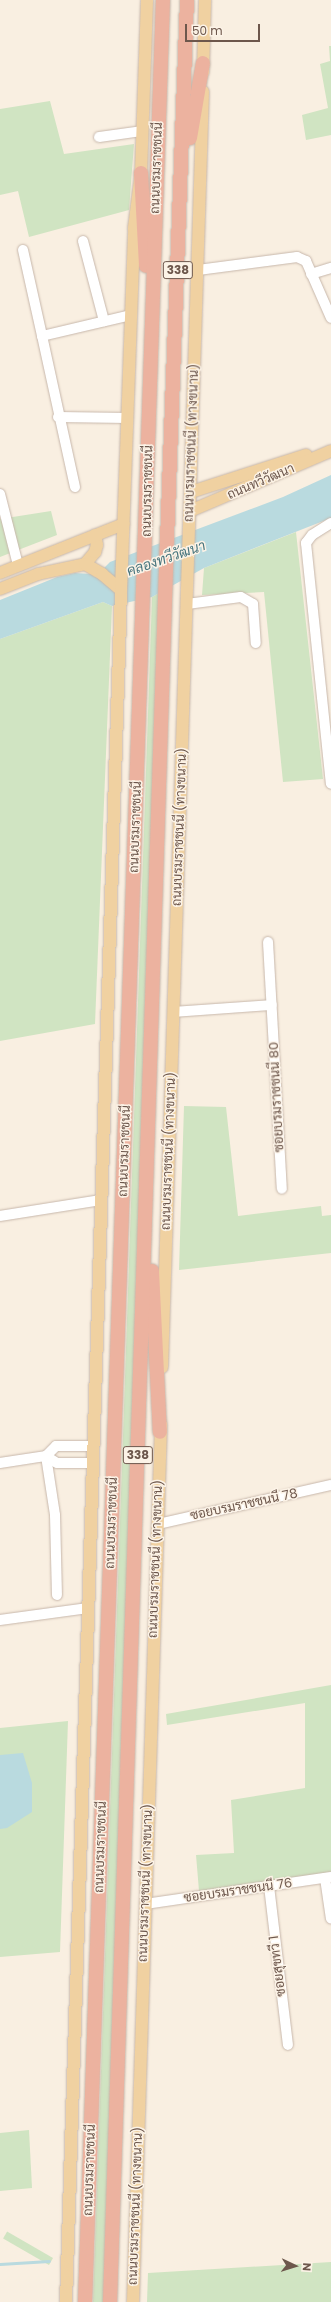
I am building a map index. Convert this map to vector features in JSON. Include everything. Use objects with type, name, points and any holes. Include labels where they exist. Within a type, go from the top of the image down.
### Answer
[{"type":"highway","name":"ถนนบรมราชชนนี","points":[[85,2302],[144,611],[163,0]]},
{"type":"highway","name":"ถนนบรมราชชนนี","points":[[110,2302],[167,540],[182,188],[188,0]]},
{"type":"highway","points":[[182,188],[204,64]]},
{"type":"highway","points":[[141,173],[151,356]]},
{"type":"highway","points":[[146,1189],[160,1432]]},
{"type":"main road","name":"ถนนบรมราชชนนี","points":[[141,173],[147,0]]},
{"type":"main road","name":"ถนนบรมราชชนนี (ทางขนาน)","points":[[132,2302],[198,270],[204,64],[204,0]]},
{"type":"main road","points":[[66,2302],[120,614],[136,207],[141,173]]},
{"type":"main road","name":"ถนนทวีวัฒนา","points":[[191,492],[331,447]]},
{"type":"main road","name":"ถนนทวีวัฒนา","points":[[190,511],[331,451]]},
{"type":"main road","points":[[0,573],[124,524]]},
{"type":"main road","points":[[0,589],[38,574],[85,564],[95,552],[97,545],[95,535]]},
{"type":"main road","points":[[85,564],[102,574],[121,590]]},
{"type":"street","points":[[99,137],[142,131]]},
{"type":"street","points":[[83,241],[104,322]]},
{"type":"street","points":[[23,250],[58,417],[75,488]]},
{"type":"street","points":[[198,270],[298,257],[306,261],[331,318]]},
{"type":"street","points":[[311,274],[331,268]]},
{"type":"street","points":[[42,336],[131,315]]},
{"type":"street","points":[[58,417],[128,418]]},
{"type":"street","points":[[0,494],[18,565]]},
{"type":"street","points":[[331,523],[312,535],[306,543],[331,784]]},
{"type":"street","points":[[187,604],[241,597],[253,604],[256,643]]},
{"type":"street","name":"ซอยบรมราชชนนี 80","points":[[268,942],[282,1189]]},
{"type":"street","points":[[174,1012],[272,1005]]},
{"type":"street","points":[[0,1216],[101,1200]]},
{"type":"street","points":[[0,1463],[46,1456],[56,1446],[93,1446]]},
{"type":"street","points":[[46,1456],[57,1463],[93,1463]]},
{"type":"street","points":[[46,1456],[55,1515],[57,1595]]},
{"type":"street","name":"ซอยบรมราชชนนี 78","points":[[158,1524],[331,1486]]},
{"type":"street","points":[[0,1620],[88,1608]]},
{"type":"street","points":[[328,1877],[331,1919]]},
{"type":"street","name":"ซอยบรมราชชนนี 76","points":[[145,1904],[328,1877]]},
{"type":"street","name":"ซอยสุขทวี 1","points":[[269,1886],[288,2045]]},
{"type":"green space","points":[[329,46],[331,46],[331,135],[306,140],[302,115],[328,108],[320,64],[330,61]]},
{"type":"green space","points":[[50,101],[64,154],[134,144],[129,210],[29,237],[18,191],[0,195],[0,109]]},
{"type":"green space","points":[[51,511],[57,535],[0,557],[0,519]]},
{"type":"green space","points":[[296,532],[323,779],[283,782],[264,592],[202,595],[204,568]]},
{"type":"green space","points":[[161,592],[105,2302],[93,2302],[152,597]]},
{"type":"green space","points":[[103,602],[112,606],[95,1024],[0,1041],[0,639]]},
{"type":"green space","points":[[184,1106],[226,1107],[238,1216],[321,1206],[322,1216],[331,1215],[331,1253],[179,1270]]},
{"type":"green space","points":[[331,1685],[331,1874],[199,1891],[196,1855],[234,1853],[231,1800],[305,1788],[305,1703],[167,1725],[166,1714]]},
{"type":"green space","points":[[68,1721],[60,1952],[0,1957],[0,1728]]},
{"type":"green space","points":[[29,2130],[32,2188],[0,2191],[0,2133]]},
{"type":"green space","points":[[7,2232],[53,2258],[49,2265],[3,2238]]},
{"type":"green space","points":[[331,2262],[331,2302],[147,2302],[148,2273]]},
{"type":"water","name":"คลองทวีวัฒนา","points":[[331,475],[331,518],[204,568],[152,597],[112,606],[103,602],[0,639],[0,600],[57,577],[75,573],[91,574],[95,577],[110,562],[283,497]]},
{"type":"water","points":[[23,1753],[32,1783],[32,1812],[7,1828],[0,1829],[0,1755]]},
{"type":"waterway","points":[[0,2264],[49,2261]]}]
